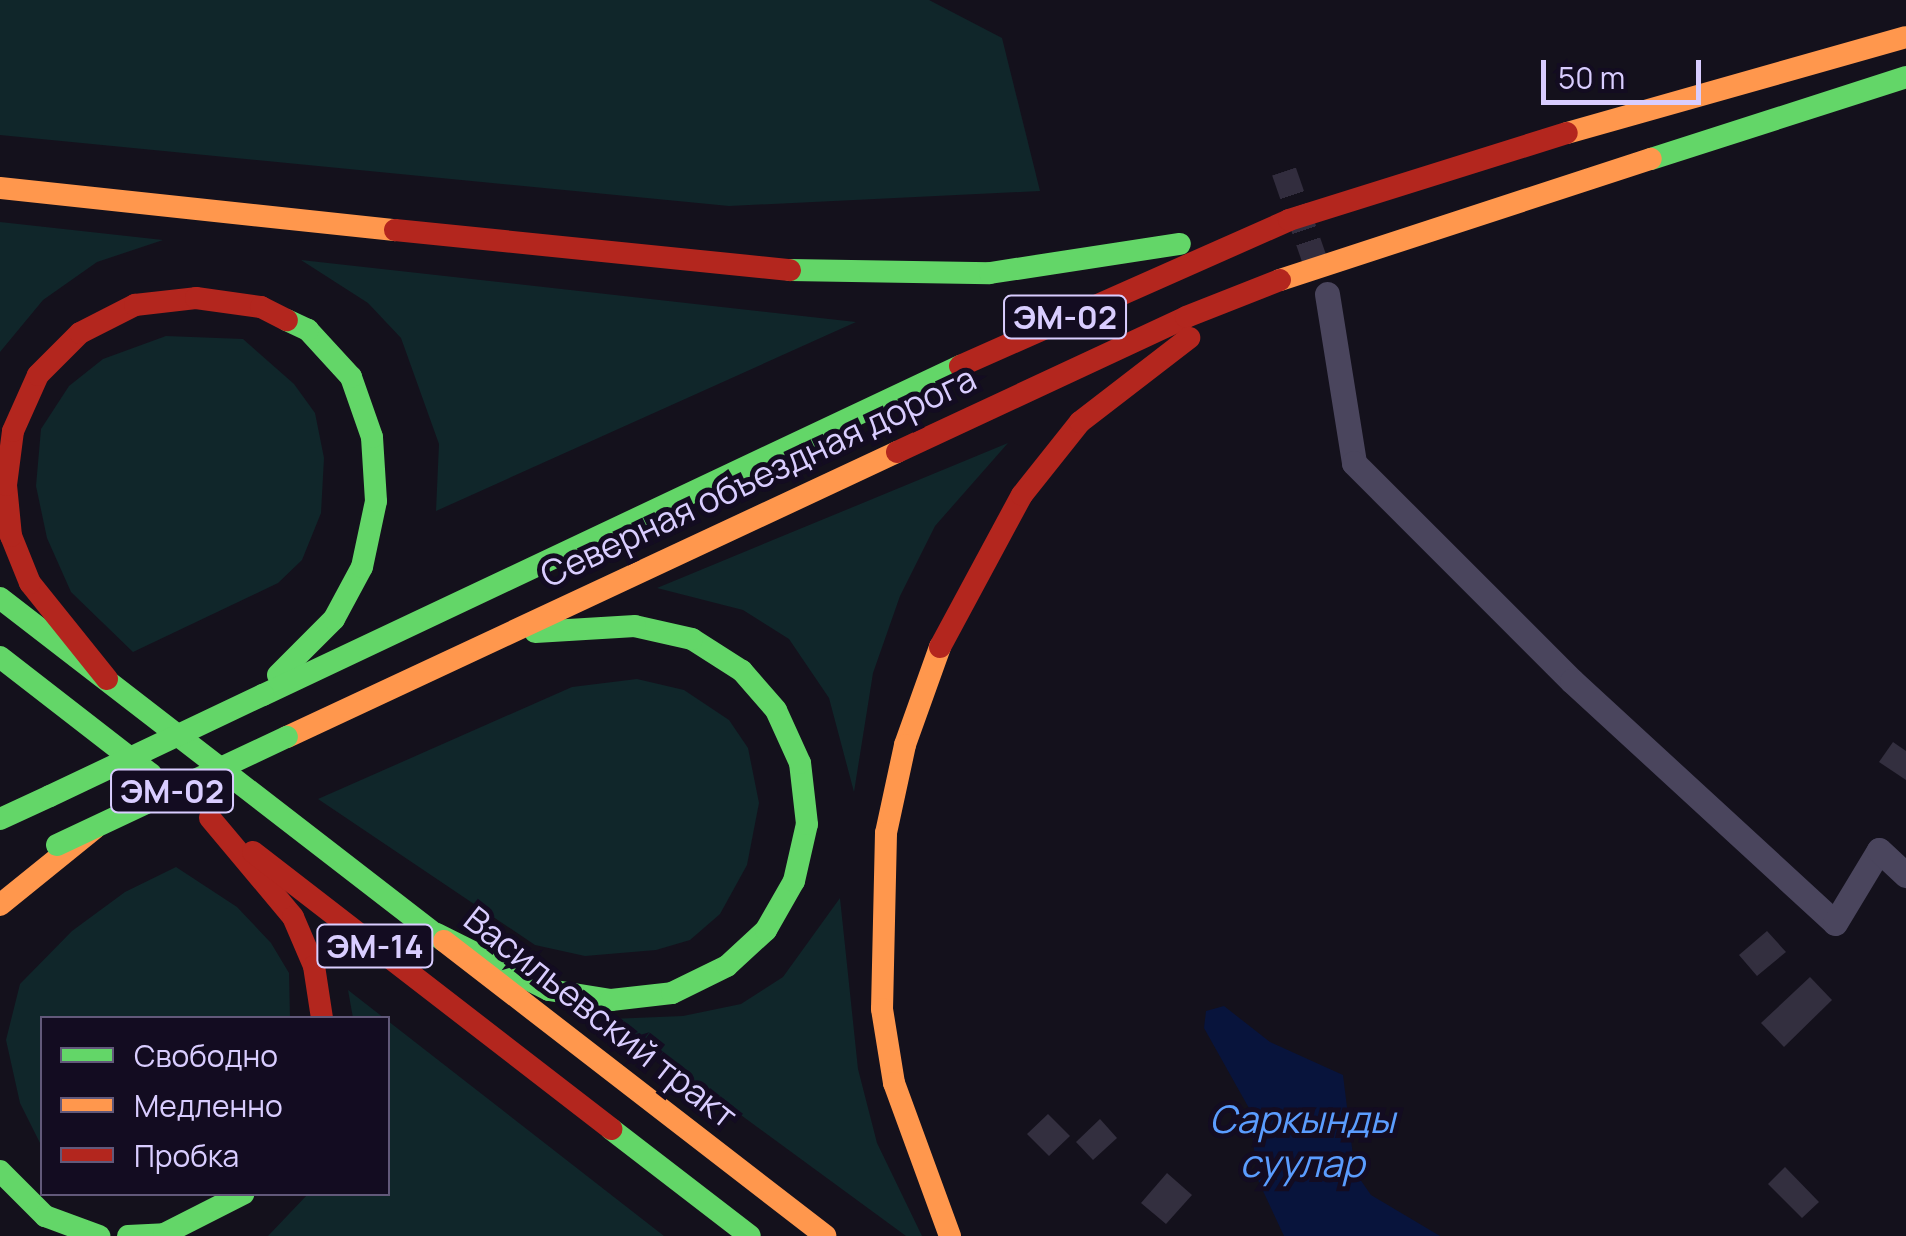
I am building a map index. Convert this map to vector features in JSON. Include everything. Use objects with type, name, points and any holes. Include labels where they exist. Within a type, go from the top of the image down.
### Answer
[{"type":"main road","name":"Северная объездная дорога","points":[[0,820],[1134,284],[1290,220],[1650,107],[1906,38]]},
{"type":"main road","name":"Северная объездная дорога","points":[[0,872],[1072,367],[1323,264],[1906,77]]},
{"type":"main road","points":[[0,188],[757,268],[882,274],[1085,262],[1290,220]]},
{"type":"main road","points":[[950,1236],[894,1083],[882,1009],[879,925],[886,834],[905,745],[935,656],[1022,495],[1080,422],[1149,362],[1323,264]]},
{"type":"main road","points":[[106,678],[30,583],[12,536],[6,485],[13,431],[38,376],[80,333],[135,305],[196,298],[261,307],[308,330],[351,377],[372,437],[376,501],[362,567],[334,620],[253,700]]},
{"type":"main road","name":"Васильевский тракт","points":[[0,598],[825,1236]]},
{"type":"main road","points":[[436,934],[549,990],[611,1000],[672,992],[727,966],[766,930],[794,881],[806,824],[800,764],[776,710],[742,670],[692,639],[634,626],[579,625],[462,654]]},
{"type":"main road","name":"ЭМ-14","points":[[0,657],[750,1236]]},
{"type":"main road","points":[[210,818],[293,917],[314,966],[322,1016]]},
{"type":"main road","points":[[0,905],[100,826]]},
{"type":"main road","points":[[0,1171],[45,1216],[99,1236]]},
{"type":"main road","points":[[128,1236],[164,1234],[218,1212],[240,1196]]},
{"type":"street","points":[[1327,294],[1354,462],[1572,681],[1835,924],[1879,850],[1906,875]]},
{"type":"green space","points":[[0,0],[929,0],[1002,38],[1040,191],[729,206],[0,135]]},
{"type":"green space","points":[[0,222],[163,240],[97,262],[43,300],[0,352]]},
{"type":"green space","points":[[301,260],[856,322],[436,511],[439,444],[401,338],[368,303]]},
{"type":"green space","points":[[166,336],[243,339],[294,384],[315,413],[324,458],[321,513],[302,560],[278,583],[133,652],[71,592],[47,538],[36,486],[41,429],[69,386],[103,359]]},
{"type":"green space","points":[[1008,443],[935,526],[900,596],[873,673],[854,792],[829,698],[789,639],[743,610],[657,588]]},
{"type":"green space","points":[[637,679],[684,690],[729,720],[748,748],[759,803],[747,865],[720,914],[690,940],[656,950],[585,956],[535,945],[318,799],[572,687]]},
{"type":"green space","points":[[176,867],[237,907],[271,943],[289,973],[290,1016],[40,1016],[40,1143],[20,1103],[6,1040],[20,984],[72,931],[125,892]]},
{"type":"green space","points":[[840,898],[858,1069],[877,1143],[922,1236],[906,1236],[610,1019],[683,1016],[741,1004],[783,977]]},
{"type":"green space","points":[[348,990],[381,1016],[353,1016]]},
{"type":"green space","points":[[390,1023],[664,1236],[268,1236],[306,1196],[390,1196]]},
{"type":"water","name":"Саркынды суулар","points":[[1224,1006],[1270,1042],[1343,1075],[1355,1172],[1371,1195],[1440,1236],[1284,1236],[1257,1178],[1250,1110],[1204,1028],[1206,1011]]},
{"type":"building","points":[[1893,742],[1906,751],[1906,780],[1879,762]]},
{"type":"building","points":[[1767,931],[1786,952],[1757,976],[1739,955]]},
{"type":"building","points":[[1810,977],[1832,1000],[1784,1047],[1761,1023]]},
{"type":"building","points":[[1048,1114],[1070,1136],[1049,1156],[1027,1134]]},
{"type":"building","points":[[1100,1119],[1117,1138],[1093,1160],[1076,1142]]},
{"type":"building","points":[[1785,1167],[1819,1202],[1802,1218],[1768,1184]]},
{"type":"building","points":[[1167,1173],[1192,1195],[1166,1224],[1141,1203]]},
{"type":"tunnel","points":[[1284,171],[1320,275]]},
{"type":"traffic: fast","points":[[1651,159],[1906,77]]},
{"type":"traffic: fast","points":[[790,270],[990,273],[1180,244]]},
{"type":"traffic: fast","points":[[278,675],[334,619],[362,567],[376,501],[372,437],[351,377],[308,330],[287,320]]},
{"type":"traffic: fast","points":[[263,695],[960,366]]},
{"type":"traffic: fast","points":[[0,598],[444,941]]},
{"type":"traffic: fast","points":[[437,934],[549,990],[611,1000],[672,993],[727,966],[766,930],[794,881],[807,824],[800,763],[776,710],[742,671],[692,639],[635,626],[535,632]]},
{"type":"traffic: fast","points":[[0,657],[151,774]]},
{"type":"traffic: fast","points":[[50,796],[263,695]]},
{"type":"traffic: fast","points":[[57,845],[287,737]]},
{"type":"traffic: fast","points":[[0,819],[50,796]]},
{"type":"traffic: fast","points":[[611,1129],[750,1236]]},
{"type":"traffic: fast","points":[[0,1171],[45,1216],[99,1236]]},
{"type":"traffic: fast","points":[[128,1236],[164,1234],[239,1196]]},
{"type":"traffic: slow","points":[[1567,133],[1906,37]]},
{"type":"traffic: slow","points":[[1280,280],[1651,159]]},
{"type":"traffic: slow","points":[[0,188],[395,230]]},
{"type":"traffic: slow","points":[[287,737],[897,452]]},
{"type":"traffic: slow","points":[[940,647],[905,745],[886,833],[882,1009],[894,1083],[950,1236]]},
{"type":"traffic: slow","points":[[0,905],[95,828]]},
{"type":"traffic: slow","points":[[444,941],[825,1236]]},
{"type":"traffic: jam","points":[[960,366],[1289,220],[1567,133]]},
{"type":"traffic: jam","points":[[395,230],[790,270]]},
{"type":"traffic: jam","points":[[897,452],[1186,317],[1280,280]]},
{"type":"traffic: jam","points":[[107,679],[30,583],[11,536],[6,485],[13,431],[38,375],[80,333],[135,305],[196,298],[261,307],[287,320]]},
{"type":"traffic: jam","points":[[940,647],[1022,495],[1080,422],[1189,338]]},
{"type":"traffic: jam","points":[[210,818],[293,917],[314,966],[322,1016]]},
{"type":"traffic: jam","points":[[253,852],[611,1129]]}]
